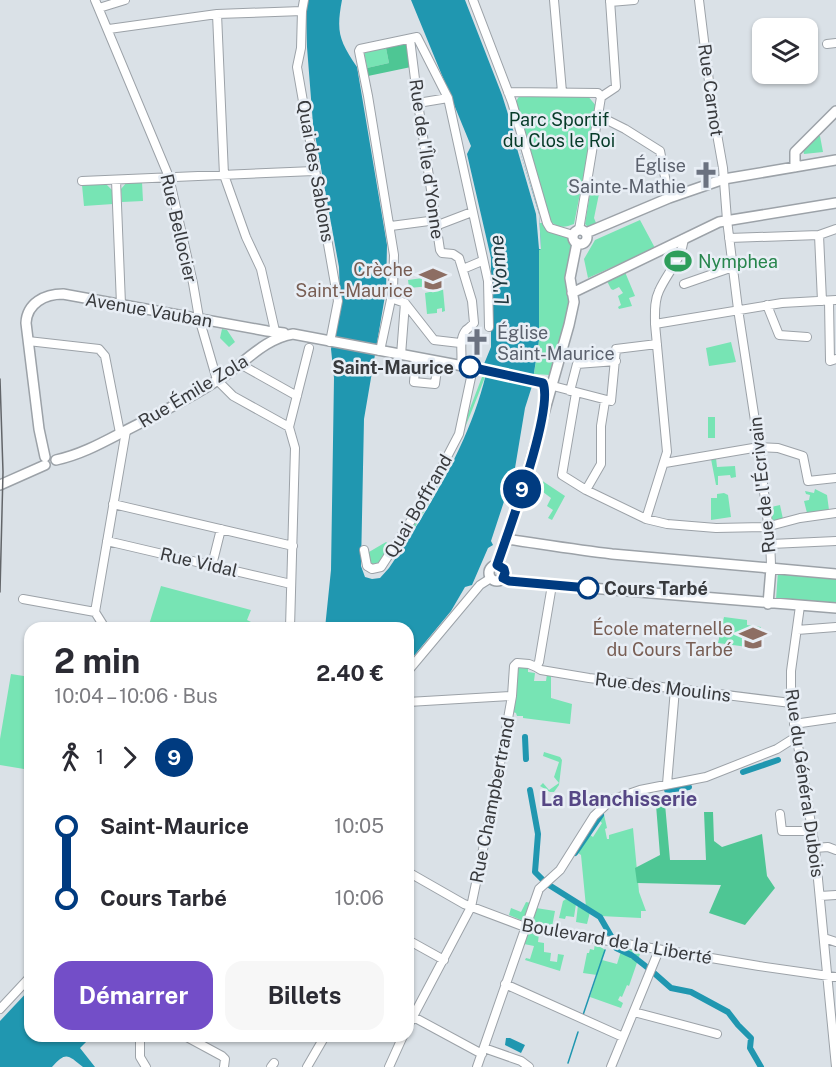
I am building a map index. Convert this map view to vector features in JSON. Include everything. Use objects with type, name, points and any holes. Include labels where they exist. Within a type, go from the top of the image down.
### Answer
[{"type":"main road","points":[[795,167],[795,152],[836,111]]},
{"type":"main road","points":[[834,160],[728,178],[669,198],[579,235],[570,278],[574,304],[560,358],[544,383],[546,396],[541,426],[497,565],[490,570],[491,578],[498,580],[503,578],[509,581],[552,585],[836,608]]},
{"type":"main road","points":[[572,293],[719,222],[836,203]]},
{"type":"main road","name":"Avenue Vauban","points":[[28,341],[26,317],[33,304],[42,298],[58,294],[292,334]]},
{"type":"main road","points":[[270,341],[271,331]]},
{"type":"main road","name":"Rue Émile Zola","points":[[45,461],[53,466],[56,460],[92,449],[171,408],[217,380],[270,341],[282,335],[292,334],[544,383]]},
{"type":"main road","points":[[28,341],[45,461]]},
{"type":"main road","points":[[0,479],[45,461]]},
{"type":"main road","points":[[0,485],[45,461]]},
{"type":"main road","points":[[506,539],[548,543],[612,554],[836,574]]},
{"type":"main road","points":[[497,565],[504,569],[503,578]]},
{"type":"main road","points":[[768,604],[771,568]]},
{"type":"street","points":[[97,4],[125,0]]},
{"type":"street","name":"Quai des Sablons","points":[[304,0],[303,29],[297,67],[338,301],[331,342]]},
{"type":"street","points":[[473,0],[530,161],[547,223],[550,228],[579,235],[601,97],[616,87],[610,1],[634,0]]},
{"type":"street","points":[[554,0],[562,92]]},
{"type":"street","name":"Rue Carnot","points":[[699,0],[712,106],[728,178],[727,220],[738,309]]},
{"type":"street","name":"Rue Bellocier","points":[[97,4],[169,177],[192,279],[198,318],[217,380]]},
{"type":"street","points":[[109,29],[217,14],[302,11]]},
{"type":"street","points":[[217,14],[224,175],[246,237],[261,268],[271,331]]},
{"type":"street","points":[[378,351],[395,277],[391,226],[360,49],[417,37],[448,98],[488,281],[489,327]]},
{"type":"street","name":"Rue de l'Île d'Yonne","points":[[410,39],[441,252],[457,256],[463,269]]},
{"type":"street","points":[[826,44],[836,43]]},
{"type":"street","points":[[507,92],[598,93],[601,97]]},
{"type":"street","points":[[418,103],[448,98]]},
{"type":"street","points":[[598,116],[625,129],[660,151],[669,198]]},
{"type":"street","points":[[82,181],[314,171]]},
{"type":"street","points":[[116,180],[121,304]]},
{"type":"street","points":[[391,226],[429,221],[438,225],[472,212]]},
{"type":"street","points":[[729,237],[819,235],[836,229]]},
{"type":"street","points":[[819,235],[831,301],[833,360]]},
{"type":"street","points":[[646,519],[667,452],[655,324],[656,304],[659,289],[679,258],[684,239]]},
{"type":"street","points":[[461,366],[463,354],[460,343],[465,331],[474,322],[472,302],[463,269],[482,261]]},
{"type":"street","points":[[684,284],[734,267]]},
{"type":"street","points":[[391,298],[405,303],[434,340],[460,343]]},
{"type":"street","points":[[655,324],[767,305],[831,301]]},
{"type":"street","points":[[401,355],[405,303]]},
{"type":"street","points":[[767,305],[778,335],[804,337]]},
{"type":"street","name":"Rue de l'Écrivain","points":[[738,309],[759,447],[761,482],[771,544],[771,568]]},
{"type":"street","points":[[28,341],[99,349],[105,356],[123,432],[95,612],[101,622]]},
{"type":"street","points":[[586,490],[601,464],[601,426],[616,362],[616,349],[657,344]]},
{"type":"street","points":[[290,622],[295,447],[289,427],[309,348]]},
{"type":"street","points":[[416,358],[414,382],[435,384],[438,362]]},
{"type":"street","points":[[616,362],[578,364],[561,475],[586,490],[646,519],[696,528],[768,526],[814,515],[836,513]]},
{"type":"street","points":[[240,364],[297,396]]},
{"type":"street","name":"Quai Boffrand","points":[[364,550],[369,568],[378,569],[385,563],[440,472],[459,434],[473,368]]},
{"type":"street","points":[[217,380],[233,396],[289,427]]},
{"type":"street","points":[[544,383],[608,401]]},
{"type":"street","points":[[665,463],[759,447],[778,448],[803,456],[808,481],[836,478]]},
{"type":"street","points":[[113,504],[293,546]]},
{"type":"street","points":[[212,565],[221,529]]},
{"type":"street","name":"Rue Vidal","points":[[107,540],[291,584]]},
{"type":"street","points":[[771,544],[836,541]]},
{"type":"street","points":[[414,664],[480,585],[491,578]]},
{"type":"street","points":[[536,667],[539,662],[552,585]]},
{"type":"street","points":[[23,599],[95,612]]},
{"type":"street","name":"Rue du Général Dubois","points":[[800,606],[791,671],[791,703],[815,848],[824,938],[832,977],[836,1067]]},
{"type":"street","points":[[797,630],[836,627]]},
{"type":"street","name":"Rue Champbertrand","points":[[414,1010],[444,960],[471,907],[512,696],[514,666],[518,663],[536,667]]},
{"type":"street","name":"Rue des Moulins","points":[[536,667],[541,670],[589,678],[791,703]]},
{"type":"street","points":[[666,784],[675,689]]},
{"type":"street","points":[[414,702],[512,696]]},
{"type":"street","points":[[794,724],[836,718]]},
{"type":"street","points":[[477,1067],[539,889],[560,870],[594,816],[611,800],[640,790],[716,773],[777,749],[796,737]]},
{"type":"street","points":[[780,814],[782,831],[812,831]]},
{"type":"street","points":[[815,848],[828,847],[836,850]]},
{"type":"street","name":"Boulevard de la Liberté","points":[[414,875],[471,907],[525,927],[832,977]]},
{"type":"street","points":[[820,896],[836,895]]},
{"type":"street","points":[[824,938],[836,942]]},
{"type":"street","points":[[414,943],[444,960]]},
{"type":"street","points":[[611,1067],[659,950]]},
{"type":"street","points":[[0,1009],[24,983]]},
{"type":"street","points":[[505,984],[623,1037]]},
{"type":"street","points":[[634,1012],[717,1034]]},
{"type":"street","points":[[414,1016],[483,1051],[529,1067]]},
{"type":"street","points":[[140,1042],[140,1057],[146,1067]]},
{"type":"street","points":[[196,1042],[222,1056],[225,1059],[224,1067]]},
{"type":"street","points":[[307,1067],[322,1042]]},
{"type":"street","points":[[389,1067],[400,1042]]},
{"type":"green space","points":[[406,44],[411,67],[368,76],[367,68],[389,63],[386,48]]},
{"type":"green space","points":[[386,48],[389,63],[367,68],[364,52]]},
{"type":"green space","name":"Parc Sportif du Clos le Roi","points":[[520,95],[587,95],[597,107],[574,224],[561,227],[549,220],[515,103]]},
{"type":"green space","points":[[817,136],[820,136],[823,152],[804,154],[803,150]]},
{"type":"green space","points":[[127,182],[142,182],[143,201],[122,202],[121,189]]},
{"type":"green space","points":[[106,184],[112,190],[113,204],[84,206],[82,185]]},
{"type":"green space","points":[[590,193],[599,194],[594,218],[596,223],[588,227],[585,224]]},
{"type":"green space","points":[[640,220],[655,248],[588,278],[584,259],[595,240]]},
{"type":"green space","points":[[539,223],[543,223],[548,230],[568,237],[572,246],[565,280],[570,300],[569,310],[550,375],[534,374],[539,340],[539,249],[541,249]]},
{"type":"green space","points":[[625,272],[635,296],[629,298],[632,306],[619,309],[621,305],[618,296],[623,293],[619,287],[611,289],[607,281]]},
{"type":"green space","points":[[430,277],[431,286],[409,288],[408,280]]},
{"type":"green space","points":[[443,289],[445,311],[442,312],[442,308],[437,309],[437,313],[427,314],[425,293]]},
{"type":"green space","points":[[222,329],[227,330],[235,342],[229,347],[220,338]]},
{"type":"green space","points":[[731,342],[736,362],[709,366],[706,348]]},
{"type":"green space","points":[[482,377],[485,377],[454,454],[415,527],[413,525],[443,474]]},
{"type":"green space","points":[[708,417],[715,417],[715,438],[708,438]]},
{"type":"green space","points":[[716,458],[717,467],[735,466],[736,477],[718,476],[718,485],[716,485],[711,459]]},
{"type":"green space","points":[[541,480],[565,496],[552,520],[548,518],[553,510],[547,506],[551,498],[543,492],[544,484]]},
{"type":"green space","points":[[815,489],[827,495],[829,510],[807,513],[804,501],[809,500],[810,495],[805,491],[814,493]]},
{"type":"green space","points":[[717,494],[728,495],[731,517],[711,520],[711,498],[717,498]]},
{"type":"green space","points":[[780,505],[783,519],[769,523],[767,508]]},
{"type":"green space","points":[[394,540],[384,555],[382,563],[374,564],[368,560],[369,552],[386,542],[390,545]]},
{"type":"green space","points":[[778,571],[836,576],[836,604],[776,600]]},
{"type":"green space","points":[[161,586],[251,610],[247,620],[251,622],[150,622]]},
{"type":"green space","points":[[724,617],[747,620],[747,625],[761,627],[759,637],[756,637],[755,648],[718,643]]},
{"type":"green space","points":[[528,666],[528,672],[535,673],[534,681],[546,681],[547,674],[551,674],[551,698],[572,704],[570,724],[523,718],[513,712],[516,668]]},
{"type":"green space","points":[[11,674],[24,676],[24,769],[0,765],[0,739]]},
{"type":"green space","points":[[544,752],[560,757],[562,760],[559,785],[554,792],[550,792],[540,786],[543,783],[549,790],[559,783],[554,777],[559,762],[543,756]]},
{"type":"green space","points":[[665,804],[670,860],[706,860],[704,812],[713,812],[714,841],[722,847],[762,834],[767,876],[775,888],[745,925],[709,913],[721,885],[637,883],[635,868],[660,855],[656,805]]},
{"type":"green space","points":[[603,810],[607,839],[609,835],[633,828],[639,892],[646,911],[641,911],[641,918],[600,916],[586,907],[581,855],[578,853],[590,835],[593,837],[602,823],[599,820]]},
{"type":"green space","points":[[566,899],[576,904],[574,917],[559,918],[563,901]]},
{"type":"green space","points":[[526,902],[531,903],[524,919],[509,915],[511,908],[521,912]]},
{"type":"green space","points":[[578,905],[590,912],[587,924],[576,922]]},
{"type":"green space","points":[[536,908],[555,911],[552,927],[534,924],[532,921]]},
{"type":"green space","points":[[527,934],[539,934],[538,942],[544,943],[544,952],[551,953],[550,961],[557,962],[558,954],[564,955],[560,971],[525,960],[530,959],[534,946],[524,944]]},
{"type":"green space","points":[[595,943],[605,950],[602,960],[617,964],[622,948],[641,951],[629,986],[627,985],[622,997],[620,996],[618,1000],[623,1003],[621,1008],[590,997],[597,975],[583,973],[587,953],[590,949],[594,950]]},
{"type":"water","name":"L'Yonne","points":[[308,0],[342,0],[339,20],[340,35],[357,67],[387,245],[386,290],[364,419],[361,566],[365,577],[380,578],[389,568],[420,521],[448,471],[472,419],[488,365],[484,364],[491,347],[491,258],[467,154],[471,146],[411,0],[465,0],[502,95],[539,214],[541,249],[539,250],[539,340],[515,468],[491,541],[493,545],[488,548],[472,585],[465,587],[451,611],[414,656],[414,622],[326,622],[331,570],[334,378],[331,349],[340,299],[339,267],[313,124],[306,14]]},
{"type":"water","points":[[24,995],[24,1042],[86,1042],[80,1048],[95,1067],[83,1067],[67,1056],[52,1067],[0,1067],[0,1021]]},
{"type":"water","points":[[506,1038],[525,1045],[521,1053],[505,1045]]},
{"type":"pier","points":[[516,145],[518,145],[539,214],[541,249],[539,249],[536,214]]},
{"type":"waterway","points":[[525,737],[526,759]]},
{"type":"waterway","points":[[743,772],[778,760]]},
{"type":"waterway","points":[[667,790],[689,787]]},
{"type":"waterway","points":[[530,790],[538,834],[535,872],[544,881]]},
{"type":"waterway","points":[[575,853],[601,815]]},
{"type":"waterway","points":[[549,885],[600,917],[611,936]]},
{"type":"waterway","points":[[616,948],[631,955]]},
{"type":"waterway","points":[[583,1015],[605,950]]},
{"type":"waterway","points":[[634,957],[648,968]]},
{"type":"waterway","points":[[654,973],[671,988],[691,992],[728,1012],[751,1038],[750,1048],[761,1067]]},
{"type":"waterway","points":[[568,1063],[578,1032]]},
{"type":"railway","points":[[0,379],[3,472],[0,592]]},
{"type":"bus line","name":"9","points":[[470,367],[543,383],[546,390],[541,426],[497,565],[504,569],[503,578],[509,581],[588,588]]},
{"type":"place","name":"Église Sainte-Mathie","points":[[706,175]]},
{"type":"place","name":"Nymphea","points":[[678,261]]},
{"type":"place","name":"Crèche Saint-Maurice","points":[[433,279]]},
{"type":"place","name":"Église Saint-Maurice","points":[[477,342]]},
{"type":"place","name":"Saint-Maurice","points":[[470,367]]},
{"type":"place","name":"Cours Tarbé","points":[[588,588]]},
{"type":"place","name":"École maternelle du Cours Tarbé","points":[[753,638]]},
{"type":"district","name":"La Blanchisserie","points":[[619,799]]}]
